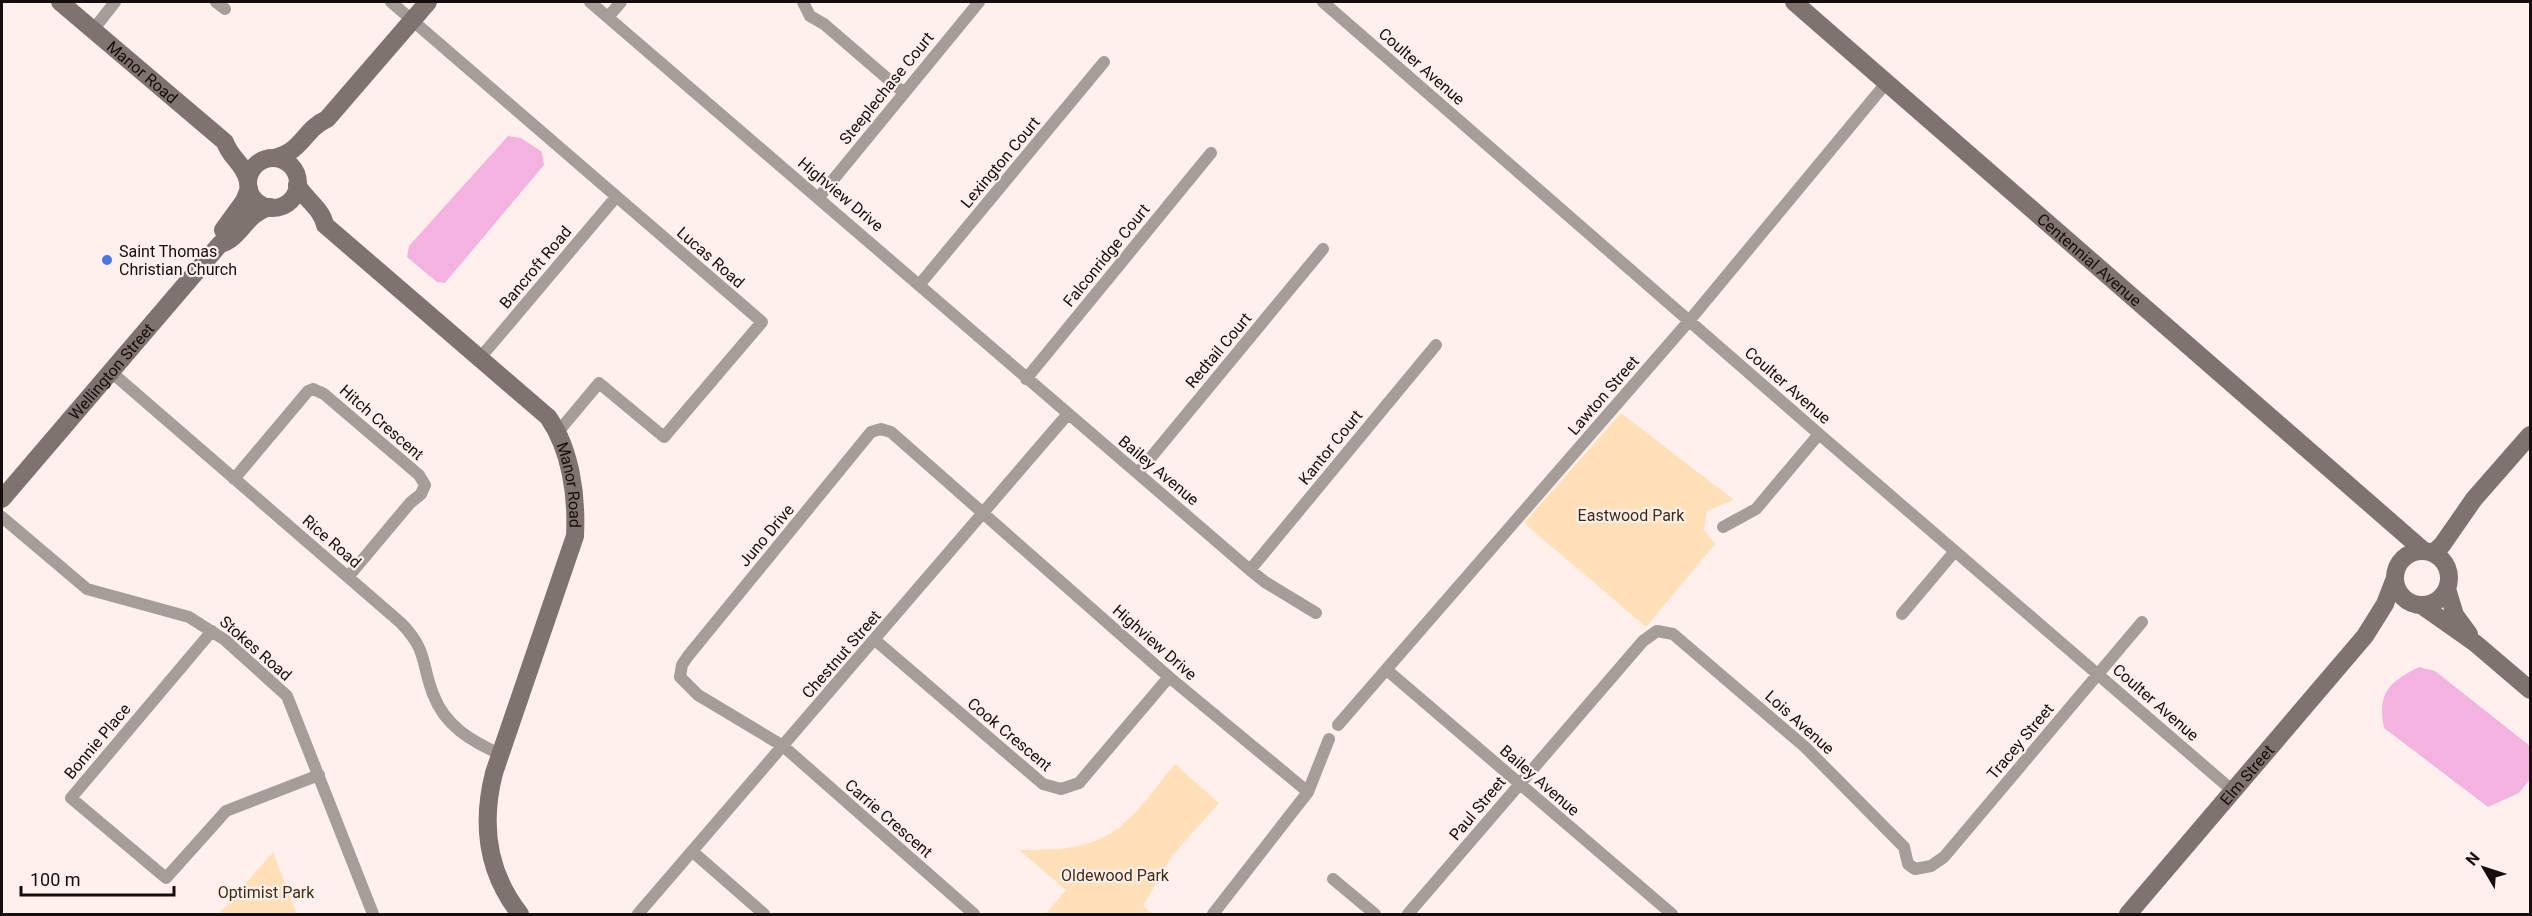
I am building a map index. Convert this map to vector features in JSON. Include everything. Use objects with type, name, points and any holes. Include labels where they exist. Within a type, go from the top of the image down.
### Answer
[{"type":"street","name":"Manor Road","points":[[60,2],[225,142],[233,143],[249,154],[270,158]]},
{"type":"street","points":[[93,30],[115,2]]},
{"type":"street","name":"Lucas Road","points":[[391,2],[762,322],[664,437],[599,383],[558,432]]},
{"type":"street","points":[[325,225],[317,225],[298,211],[256,201],[248,185],[253,168],[270,158],[292,152],[317,123],[327,119],[428,2]]},
{"type":"street","name":"Highview Drive","points":[[590,2],[921,284],[1067,415]]},
{"type":"street","points":[[608,17],[621,2]]},
{"type":"street","points":[[803,2],[810,16],[824,24],[903,92]]},
{"type":"street","name":"Steeplechase Court","points":[[819,197],[979,2]]},
{"type":"street","name":"Coulter Avenue","points":[[1323,2],[2233,791]]},
{"type":"street","name":"Centennial Avenue","points":[[1794,2],[2428,552]]},
{"type":"street","name":"Lexington Court","points":[[921,284],[1104,62]]},
{"type":"street","name":"Lawton Street","points":[[1338,725],[1388,671],[1689,321],[1887,82]]},
{"type":"street","points":[[274,207],[291,199],[303,160],[325,130],[327,119]]},
{"type":"street","name":"Manor Road","points":[[225,142],[227,149],[241,163],[248,185]]},
{"type":"street","name":"Falconridge Court","points":[[1026,379],[1211,153]]},
{"type":"street","points":[[270,158],[289,164],[297,181]]},
{"type":"street","name":"Manor Road","points":[[297,181],[305,199],[323,215],[325,225],[548,417],[558,432],[568,461],[575,510],[575,536],[500,754],[486,808],[488,843],[499,879],[520,915]]},
{"type":"street","name":"Wellington Street","points":[[220,244],[219,235],[241,207],[248,185]]},
{"type":"street","name":"Bancroft Road","points":[[480,358],[616,198]]},
{"type":"street","name":"Wellington Street","points":[[2,499],[220,244],[228,242],[251,215],[274,207]]},
{"type":"street","name":"Redtail Court","points":[[1138,473],[1323,249]]},
{"type":"street","name":"Kantor Court","points":[[1250,570],[1436,345]]},
{"type":"street","name":"Rice Road","points":[[110,371],[411,634],[425,659],[432,693],[450,722],[469,739],[500,754]]},
{"type":"street","name":"Hitch Crescent","points":[[234,479],[308,391],[313,388],[324,394],[419,475],[425,485],[421,494],[348,577]]},
{"type":"street","name":"Bailey Avenue","points":[[1067,415],[1265,582],[1316,613]]},
{"type":"street","name":"Chestnut Street","points":[[638,915],[1067,415]]},
{"type":"street","name":"Juno Drive","points":[[783,746],[687,687],[680,677],[682,665],[871,432],[888,430],[983,514]]},
{"type":"street","points":[[1724,527],[1756,509],[1819,434]]},
{"type":"street","points":[[2428,552],[2442,545],[2474,499],[2530,435]]},
{"type":"street","points":[[2365,636],[2396,611],[2417,604],[2435,602],[2448,581],[2454,551],[2466,525],[2496,476]]},
{"type":"street","name":"Highview Drive","points":[[983,514],[1169,677],[1308,792]]},
{"type":"street","points":[[2384,516],[2400,547],[2398,570],[2402,596],[2475,643],[2530,690]]},
{"type":"street","name":"Stokes Road","points":[[2,517],[87,589],[189,617],[212,631],[287,696],[373,915]]},
{"type":"street","points":[[1902,614],[1955,551]]},
{"type":"street","points":[[2365,636],[2385,604],[2398,570],[2416,552],[2428,552],[2440,557],[2455,615],[2475,643]]},
{"type":"street","name":"Tracey Street","points":[[1915,868],[1931,866],[1944,857],[2142,622]]},
{"type":"street","name":"Bonnie Place","points":[[212,631],[71,798],[166,878],[226,811],[319,775]]},
{"type":"street","name":"Lois Avenue","points":[[1643,640],[1657,631],[1673,634],[1805,747],[1904,847],[1908,864],[1915,868]]},
{"type":"street","name":"Elm Street","points":[[2128,915],[2365,636]]},
{"type":"street","name":"Cook Crescent","points":[[875,640],[1043,784],[1061,789],[1079,783],[1169,677]]},
{"type":"street","name":"Paul Street","points":[[1408,915],[1643,640]]},
{"type":"street","name":"Bailey Avenue","points":[[1388,671],[1672,915]]},
{"type":"street","points":[[1213,915],[1219,903],[1308,792],[1329,739]]},
{"type":"street","name":"Carrie Crescent","points":[[783,746],[974,915]]},
{"type":"street","points":[[693,852],[764,915]]},
{"type":"street","points":[[1333,879],[1375,915]]},
{"type":"green space","name":"Eastwood Park","points":[[1621,413],[1734,500],[1707,511],[1704,530],[1715,544],[1646,627],[1524,523]]},
{"type":"green space","name":"Oldewood Park","points":[[1175,764],[1219,803],[1172,856],[1143,906],[1153,914],[1045,914],[1066,890],[1019,850],[1073,847],[1111,833],[1150,796]]},
{"type":"green space","name":"Optimist Park","points":[[273,852],[297,914],[219,914]]},
{"type":"shaded area","points":[[508,136],[521,138],[542,152],[544,165],[445,283],[437,282],[407,257],[409,246]]},
{"type":"shaded area","points":[[2419,667],[2435,671],[2530,746],[2530,779],[2519,793],[2488,807],[2384,728],[2382,706],[2388,690],[2400,678]]},
{"type":"place","name":"Saint Thomas Christian Church","points":[[107,260]]}]
